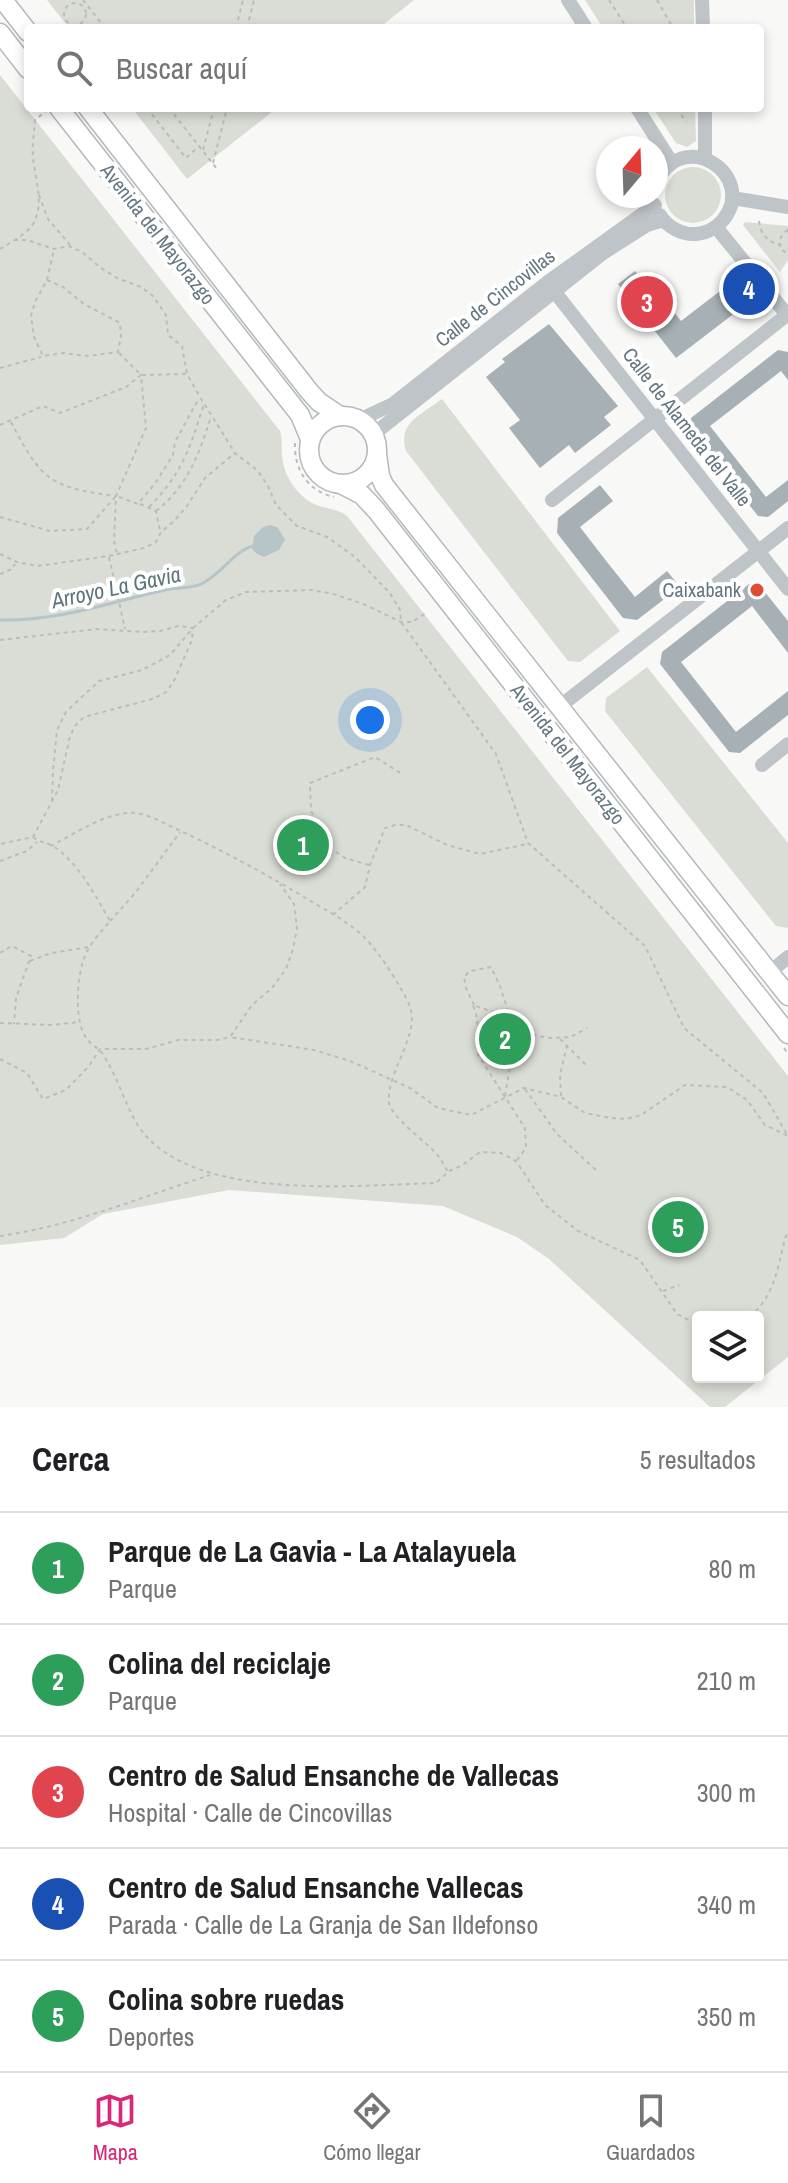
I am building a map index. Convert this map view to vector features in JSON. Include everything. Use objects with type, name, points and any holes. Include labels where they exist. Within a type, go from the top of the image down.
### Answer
[{"type":"main road","points":[[3,0],[24,27]]},
{"type":"main road","points":[[0,33],[24,64]]},
{"type":"main road","name":"Avenida del Mayorazgo","points":[[62,112],[300,415],[310,439]]},
{"type":"main road","name":"Avenida del Mayorazgo","points":[[91,112],[309,391],[340,416]]},
{"type":"main road","points":[[340,416],[359,420],[368,427],[376,445],[373,466],[366,476],[341,484],[324,479],[316,471],[310,461],[309,450],[310,439],[322,423],[340,416]]},
{"type":"main road","name":"Avenida del Mayorazgo","points":[[376,445],[384,485],[788,996]]},
{"type":"main road","name":"Avenida del Mayorazgo","points":[[341,484],[367,499],[788,1034]]},
{"type":"street","points":[[568,0],[583,24]]},
{"type":"street","points":[[702,0],[703,24]]},
{"type":"street","points":[[640,112],[672,163]]},
{"type":"street","points":[[705,112],[705,158]]},
{"type":"street","points":[[658,208],[669,226],[688,234],[706,232],[716,227],[727,214],[732,198],[732,189],[721,168],[705,158],[689,157],[668,167]]},
{"type":"street","points":[[732,198],[788,207]]},
{"type":"street","name":"Calle de Cincovillas","points":[[359,420],[393,404],[645,208]]},
{"type":"street","name":"Calle de Cincovillas","points":[[376,445],[383,426],[554,291],[619,242],[647,225],[663,220]]},
{"type":"street","points":[[552,500],[788,316],[716,227]]},
{"type":"street","name":"Calle de Alameda del Valle","points":[[554,291],[788,589]]},
{"type":"street","points":[[559,707],[788,528]]},
{"type":"street","points":[[762,765],[788,744]]},
{"type":"street","points":[[769,973],[788,957]]},
{"type":"path","points":[[63,0],[68,6]]},
{"type":"path","points":[[83,0],[102,24]]},
{"type":"path","points":[[237,24],[243,0]]},
{"type":"path","points":[[248,24],[254,0]]},
{"type":"path","points":[[609,0],[624,24]]},
{"type":"path","points":[[657,0],[671,24]]},
{"type":"path","points":[[71,24],[65,21],[64,11],[74,3],[83,8],[85,18],[81,23]]},
{"type":"path","points":[[45,112],[35,120],[33,158],[39,194],[48,219],[72,248]]},
{"type":"path","points":[[150,112],[186,158],[199,146]]},
{"type":"path","points":[[172,112],[217,169]]},
{"type":"path","points":[[203,151],[213,112]]},
{"type":"path","points":[[213,164],[226,112]]},
{"type":"path","points":[[680,112],[686,122]]},
{"type":"path","points":[[0,249],[30,227],[38,212],[39,194]]},
{"type":"path","points":[[759,221],[762,234],[769,242],[780,245]]},
{"type":"path","points":[[788,230],[781,236],[780,245],[788,254]]},
{"type":"path","points":[[14,240],[27,240],[54,249],[69,246],[117,278],[141,287],[153,296],[166,315],[168,335],[182,346],[187,374],[200,397],[235,453],[258,471],[276,505],[297,526],[327,537],[355,557],[390,593],[400,610],[401,622],[496,754],[528,843],[645,946],[684,1028],[763,1093],[788,1136]]},
{"type":"path","points":[[43,356],[34,337],[31,316],[47,280],[54,249]]},
{"type":"path","points":[[47,280],[120,323],[118,352]]},
{"type":"path","points":[[0,368],[63,353],[88,356],[118,352]]},
{"type":"path","points":[[0,517],[50,531],[87,529],[116,496],[146,428],[141,375],[118,352]]},
{"type":"path","points":[[0,425],[43,406],[60,413],[126,387],[141,375],[187,374]]},
{"type":"path","points":[[138,504],[173,455],[175,442],[200,397]]},
{"type":"path","points":[[149,507],[170,485],[189,451],[204,403]]},
{"type":"path","points":[[156,511],[185,481],[211,415]]},
{"type":"path","points":[[10,420],[31,460],[55,483],[81,491],[116,496],[149,507],[156,511],[161,532]]},
{"type":"path","points":[[0,554],[37,566],[144,548],[156,542],[161,532],[187,506],[205,478],[235,453]]},
{"type":"path","points":[[116,496],[114,541],[117,554]]},
{"type":"path","points":[[109,556],[125,630]]},
{"type":"path","points":[[0,574],[12,569],[17,562]]},
{"type":"path","points":[[52,802],[57,730],[66,712],[99,681],[142,670],[170,655],[193,628],[226,600],[246,592],[311,590],[366,605],[401,622],[412,622],[426,613]]},
{"type":"path","points":[[0,640],[97,629],[143,632],[178,626],[193,628]]},
{"type":"path","points":[[0,844],[33,837],[58,790],[75,726],[84,717],[165,693],[173,683],[192,640],[193,628]]},
{"type":"path","points":[[370,865],[345,858],[332,849],[311,811],[310,783],[375,757],[402,774]]},
{"type":"path","points":[[51,846],[107,818],[133,813],[150,816],[209,843],[333,915],[363,936],[375,949],[413,1016],[392,1080],[389,1104],[393,1113],[437,1154],[448,1172]]},
{"type":"path","points":[[333,915],[365,887],[385,828],[406,825],[447,845],[480,854],[528,843]]},
{"type":"path","points":[[181,831],[85,955],[77,1002],[86,1039],[100,1049],[115,1072],[140,1128],[158,1147],[185,1163],[213,1174],[251,1182],[306,1187],[436,1183],[480,1152],[501,1153],[516,1161],[545,1205],[578,1231],[640,1260],[677,1314],[692,1322]]},
{"type":"path","points":[[33,837],[51,846],[78,870],[110,921]]},
{"type":"path","points":[[0,861],[27,851],[38,841]]},
{"type":"path","points":[[230,1037],[252,1005],[272,988],[286,969],[293,949],[297,928],[294,904],[280,883]]},
{"type":"path","points":[[0,953],[12,946],[31,956],[16,998],[14,1024]]},
{"type":"path","points":[[29,962],[51,953],[90,947]]},
{"type":"path","points":[[510,1019],[491,967],[470,971],[464,977],[475,1006],[478,1055],[525,1128],[526,1148],[516,1161]]},
{"type":"path","points":[[475,1006],[510,1019],[527,1033],[548,1038],[571,1037],[587,1028]]},
{"type":"path","points":[[499,1014],[495,1031],[497,1043],[506,1055],[512,1055]]},
{"type":"path","points":[[0,1023],[52,1025],[80,1021]]},
{"type":"path","points":[[505,1097],[512,1055],[527,1033]]},
{"type":"path","points":[[100,1049],[146,1049],[178,1040],[230,1037],[314,1050],[350,1061],[410,1088],[438,1108],[471,1115],[524,1088],[561,1097],[585,1113],[626,1119],[641,1115],[685,1085],[727,1087],[747,1100],[765,1125],[788,1136]]},
{"type":"path","points":[[559,1038],[586,1065]]},
{"type":"path","points":[[561,1097],[560,1075],[567,1045]]},
{"type":"path","points":[[0,1059],[27,1073],[43,1099],[66,1090],[100,1049]]},
{"type":"path","points":[[524,1088],[557,1134],[597,1171]]},
{"type":"path","points":[[0,1236],[101,1211],[213,1174]]},
{"type":"path","points":[[757,1311],[763,1306],[776,1279],[788,1233]]},
{"type":"path","points":[[662,1291],[679,1285]]},
{"type":"shaded area","points":[[47,0],[414,0],[384,24],[66,24]]},
{"type":"shaded area","points":[[585,0],[694,0],[694,24],[600,24]]},
{"type":"shaded area","points":[[0,75],[24,106],[24,112],[29,112],[280,431],[283,463],[296,489],[312,503],[347,516],[788,1076],[788,1357],[764,1376],[764,1311],[692,1311],[692,1383],[755,1383],[725,1407],[710,1407],[549,1259],[517,1237],[443,1206],[229,1190],[103,1214],[64,1238],[0,1245]]},
{"type":"shaded area","points":[[135,112],[272,112],[187,179]]},
{"type":"shaded area","points":[[656,112],[695,112],[696,141],[687,147],[676,143]]},
{"type":"shaded area","points":[[682,169],[704,169],[719,184],[719,206],[704,221],[682,221],[668,208],[668,182]]},
{"type":"shaded area","points":[[745,222],[788,226],[788,260],[780,272],[743,225]]},
{"type":"shaded area","points":[[442,399],[620,631],[580,662],[568,661],[406,451],[404,441],[408,426]]},
{"type":"shaded area","points":[[270,525],[277,527],[285,539],[279,550],[264,557],[252,549],[254,536]]},
{"type":"shaded area","points":[[647,667],[788,843],[788,928],[776,926],[605,711],[606,698]]},
{"type":"building","points":[[635,271],[669,315],[674,312],[681,321],[724,288],[740,309],[676,358],[618,284]]},
{"type":"building","points":[[549,324],[618,406],[604,417],[611,425],[575,453],[569,445],[540,468],[509,428],[520,420],[486,377],[505,362],[502,359]]},
{"type":"building","points":[[778,350],[788,352],[788,380],[781,371],[710,426],[766,497],[788,480],[788,501],[768,517],[758,516],[689,428],[691,418]]},
{"type":"building","points":[[600,485],[613,501],[580,527],[607,562],[635,597],[667,571],[680,587],[637,620],[623,618],[557,533],[558,518]]},
{"type":"building","points":[[749,584],[760,586],[788,621],[788,653],[752,606],[681,662],[736,732],[788,691],[788,715],[740,753],[729,752],[660,664],[662,652]]},
{"type":"waterway","name":"Arroyo La Gavia","points":[[0,620],[43,618],[165,590],[197,586],[216,575],[240,552],[256,545]]},
{"type":"place","name":"Centro de Salud Ensanche Vallecas","points":[[749,289]]},
{"type":"place","name":"Centro de Salud Ensanche de Vallecas","points":[[647,302]]},
{"type":"place","name":"Caixabank","points":[[757,590]]},
{"type":"place","name":"Parque de La Gavia - La Atalayuela","points":[[303,845]]},
{"type":"place","name":"Colina del reciclaje","points":[[505,1039]]},
{"type":"place","name":"Colina sobre ruedas","points":[[678,1227]]}]
